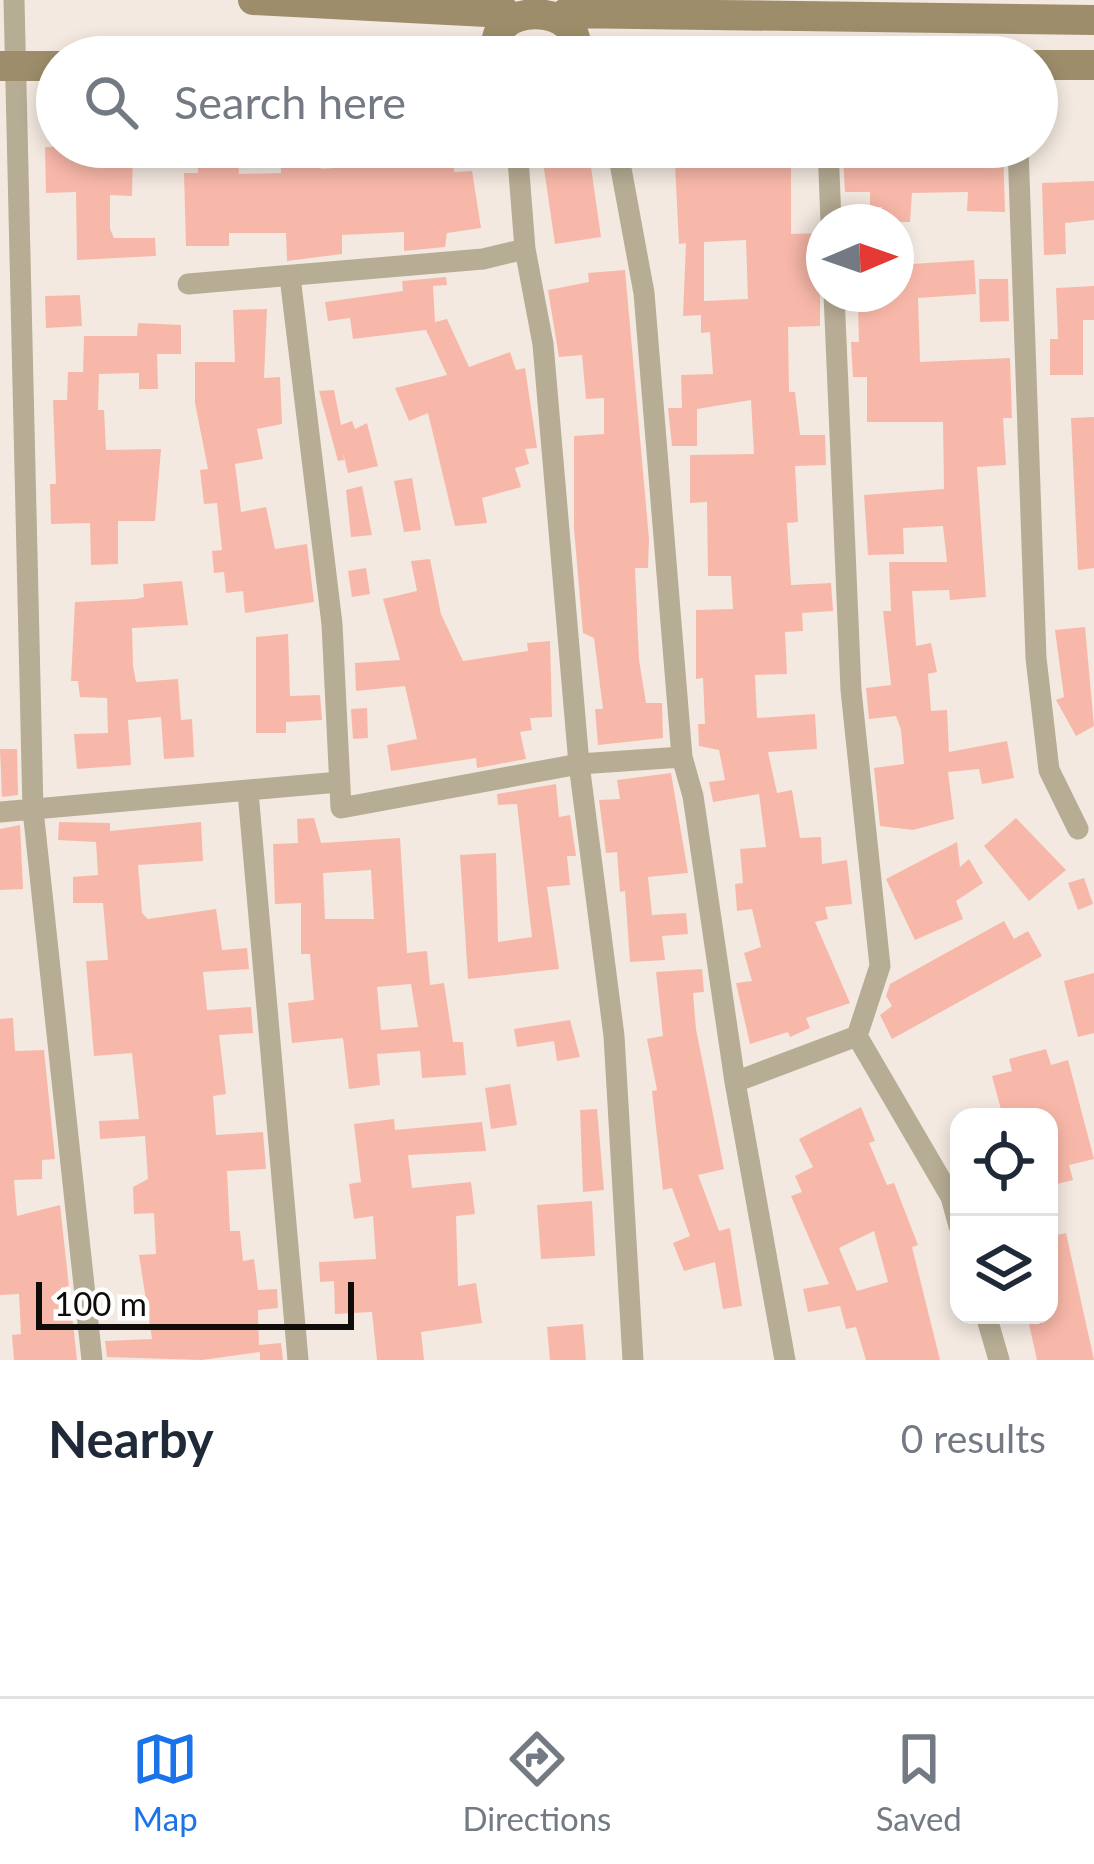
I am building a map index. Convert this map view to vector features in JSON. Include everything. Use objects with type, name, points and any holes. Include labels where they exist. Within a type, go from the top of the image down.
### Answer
[{"type":"main road","points":[[253,0],[513,6],[529,0],[559,6],[1094,20]]},
{"type":"main road","points":[[497,36],[513,6]]},
{"type":"main road","points":[[559,6],[574,26],[575,36]]},
{"type":"main road","points":[[1058,64],[1094,64]]},
{"type":"street","points":[[14,0],[8,66],[33,810],[92,1360]]},
{"type":"street","points":[[519,168],[526,249],[543,344],[579,764],[614,1036],[633,1360]]},
{"type":"street","points":[[621,168],[644,293],[682,757],[693,796],[735,1082],[785,1360]]},
{"type":"street","points":[[829,168],[830,204]]},
{"type":"street","points":[[1019,168],[1036,658],[1049,770],[1078,829]]},
{"type":"street","points":[[188,284],[483,259],[526,249]]},
{"type":"street","points":[[290,277],[332,624],[341,808],[579,764],[682,757]]},
{"type":"street","points":[[835,312],[850,690],[880,966],[857,1036],[956,1216]]},
{"type":"street","points":[[0,812],[339,782]]},
{"type":"street","points":[[248,792],[298,1360]]},
{"type":"street","points":[[735,1082],[857,1036]]},
{"type":"street","points":[[989,1324],[999,1360]]},
{"type":"building","points":[[45,168],[133,168],[132,196],[110,195],[110,229],[114,238],[155,238],[156,256],[77,260],[76,192],[46,193]]},
{"type":"building","points":[[198,168],[239,168],[239,174],[281,173],[281,168],[472,171],[481,228],[447,233],[445,247],[404,251],[404,232],[342,235],[342,254],[287,261],[286,233],[229,233],[229,246],[186,246],[184,173],[198,173]]},
{"type":"building","points":[[544,168],[591,168],[601,237],[555,244]]},
{"type":"building","points":[[675,168],[791,168],[791,234],[806,233],[806,312],[820,312],[820,326],[788,327],[789,392],[795,392],[800,435],[825,435],[826,465],[795,466],[798,522],[787,523],[791,585],[831,583],[833,611],[802,613],[803,631],[785,632],[787,674],[755,675],[757,718],[815,714],[817,749],[768,752],[777,793],[792,790],[800,838],[821,837],[822,864],[847,860],[852,904],[825,907],[828,919],[815,922],[850,1003],[806,1018],[810,1028],[790,1037],[788,1032],[750,1044],[736,983],[752,981],[744,953],[761,947],[752,909],[737,911],[735,884],[743,883],[740,849],[766,847],[759,794],[713,802],[709,782],[725,780],[719,750],[699,746],[698,724],[705,724],[703,678],[696,679],[696,610],[733,609],[731,576],[708,576],[707,502],[690,503],[690,455],[754,454],[751,400],[697,409],[697,446],[672,446],[668,408],[682,408],[681,375],[713,374],[710,332],[701,333],[701,315],[683,316],[686,243],[679,244]],"holes":[[[746,240],[748,299],[704,301],[704,242]]]},
{"type":"building","points":[[844,168],[1004,168],[1005,212],[967,211],[968,192],[912,193],[911,204],[870,204],[870,192],[845,192]]},
{"type":"building","points":[[1094,181],[1094,220],[1065,223],[1066,254],[1044,255],[1042,183]]},
{"type":"building","points":[[974,260],[976,294],[918,298],[920,362],[1010,358],[1012,418],[1003,418],[1006,465],[977,467],[986,597],[950,600],[949,590],[912,591],[916,646],[931,643],[937,672],[928,674],[931,711],[947,710],[949,752],[1007,741],[1014,778],[982,784],[979,769],[948,772],[954,819],[913,830],[880,826],[874,768],[904,764],[901,730],[896,716],[869,719],[866,688],[891,685],[883,611],[891,611],[889,562],[947,562],[943,526],[903,528],[904,554],[868,555],[864,495],[944,489],[943,422],[867,422],[867,377],[853,377],[851,342],[859,342],[858,312],[914,312],[914,264]]},
{"type":"building","points":[[625,270],[649,539],[648,568],[635,568],[639,660],[646,703],[662,703],[663,738],[598,745],[595,709],[603,709],[594,638],[583,633],[574,529],[574,436],[604,434],[604,398],[586,399],[582,355],[559,357],[548,290],[589,282],[588,273]]},
{"type":"building","points":[[446,277],[447,285],[433,286],[435,322],[447,319],[469,367],[510,352],[516,370],[525,368],[537,448],[525,449],[529,464],[515,468],[521,487],[482,498],[487,523],[455,526],[428,413],[409,421],[395,388],[447,375],[426,330],[353,339],[350,318],[328,321],[325,302],[403,291],[402,281]]},
{"type":"building","points":[[979,279],[1008,279],[1009,321],[980,322]]},
{"type":"building","points":[[1094,286],[1094,320],[1083,320],[1083,375],[1050,375],[1050,339],[1058,339],[1056,288]]},
{"type":"building","points":[[80,295],[82,326],[46,328],[45,296]]},
{"type":"building","points":[[267,309],[264,378],[280,377],[282,424],[257,429],[263,459],[235,464],[241,512],[266,507],[275,549],[307,544],[314,602],[245,613],[243,591],[226,593],[224,572],[214,573],[212,551],[222,550],[217,503],[204,504],[200,470],[208,469],[195,403],[195,362],[235,362],[233,310]]},
{"type":"building","points":[[138,323],[181,325],[181,354],[157,354],[158,389],[139,389],[139,373],[99,374],[98,410],[104,410],[106,450],[161,449],[155,521],[118,521],[118,564],[91,565],[90,523],[51,524],[50,484],[56,484],[53,400],[67,400],[68,372],[83,372],[84,336],[137,336]]},
{"type":"building","points":[[334,390],[341,425],[352,421],[355,429],[367,423],[378,466],[348,473],[343,453],[344,460],[338,461],[319,391]]},
{"type":"building","points":[[1094,417],[1094,568],[1078,570],[1071,418]]},
{"type":"building","points":[[412,478],[421,530],[404,532],[394,481]]},
{"type":"building","points":[[362,486],[372,535],[351,537],[346,490]]},
{"type":"building","points":[[430,559],[441,614],[463,661],[528,651],[527,643],[550,641],[552,717],[530,718],[532,730],[520,732],[526,759],[477,768],[476,758],[391,771],[387,745],[417,739],[405,686],[356,691],[355,663],[400,660],[383,599],[417,591],[411,561]]},
{"type":"building","points":[[366,568],[370,594],[352,597],[348,571]]},
{"type":"building","points":[[182,581],[188,625],[132,628],[133,666],[136,682],[178,679],[181,720],[192,719],[194,757],[164,759],[161,717],[128,720],[131,765],[77,769],[74,734],[108,733],[107,698],[80,697],[78,681],[71,681],[75,602],[136,599],[144,597],[143,584]]},
{"type":"building","points":[[1085,627],[1094,726],[1076,736],[1056,700],[1064,697],[1055,630]]},
{"type":"building","points":[[288,634],[290,696],[320,695],[322,720],[286,722],[286,733],[256,733],[256,637]]},
{"type":"building","points":[[367,708],[368,738],[353,739],[351,709]]},
{"type":"building","points":[[0,749],[17,749],[18,795],[2,797]]},
{"type":"building","points":[[671,773],[688,873],[648,877],[652,915],[686,913],[688,934],[662,936],[665,960],[630,962],[625,891],[620,892],[617,852],[606,853],[599,800],[620,799],[617,780]]},
{"type":"building","points":[[556,784],[559,817],[570,815],[576,856],[567,856],[570,885],[547,887],[559,969],[468,979],[460,855],[496,853],[498,942],[532,937],[517,804],[498,805],[497,794]]},
{"type":"building","points":[[314,818],[321,843],[400,838],[407,953],[427,951],[430,985],[444,983],[453,1042],[463,1042],[466,1075],[422,1078],[420,1051],[377,1054],[380,1085],[349,1089],[343,1038],[292,1043],[288,1003],[314,1000],[310,954],[301,954],[301,903],[275,904],[273,844],[298,843],[297,819]],"holes":[[[371,870],[374,919],[325,919],[323,873]],[[411,984],[418,1027],[381,1030],[377,987]]]},
{"type":"building","points":[[1016,818],[1066,870],[1029,901],[984,846]]},
{"type":"building","points":[[59,822],[110,823],[110,831],[201,822],[203,861],[138,865],[142,913],[148,919],[216,909],[222,950],[247,948],[249,969],[203,972],[207,1010],[251,1007],[253,1033],[219,1035],[226,1094],[213,1096],[216,1135],[263,1132],[266,1169],[227,1171],[230,1231],[240,1231],[243,1261],[254,1259],[258,1290],[277,1289],[278,1308],[258,1310],[259,1345],[281,1343],[283,1360],[260,1360],[260,1352],[202,1360],[107,1357],[105,1341],[152,1339],[139,1255],[156,1254],[154,1213],[134,1214],[133,1187],[148,1179],[145,1136],[100,1139],[99,1121],[139,1119],[132,1053],[94,1056],[86,961],[108,960],[103,903],[73,903],[73,877],[98,875],[96,842],[58,840]]},
{"type":"building","points":[[20,825],[23,889],[0,890],[0,829]]},
{"type":"building","points":[[957,842],[960,867],[969,859],[983,883],[956,901],[963,919],[915,940],[886,879]]},
{"type":"building","points":[[1084,878],[1093,904],[1078,910],[1068,883]]},
{"type":"building","points":[[1004,921],[1014,939],[1028,931],[1042,956],[892,1039],[880,1015],[892,1006],[886,996],[890,984]]},
{"type":"building","points":[[702,969],[704,992],[693,993],[696,1029],[724,1169],[698,1175],[719,1231],[730,1228],[742,1306],[723,1309],[715,1262],[684,1271],[673,1243],[690,1236],[672,1188],[663,1190],[652,1091],[657,1090],[647,1039],[663,1036],[656,972]]},
{"type":"building","points":[[1094,973],[1094,1033],[1078,1037],[1064,981]]},
{"type":"building","points":[[13,1018],[15,1051],[44,1050],[55,1159],[42,1160],[42,1179],[14,1180],[17,1216],[60,1205],[77,1360],[14,1360],[12,1335],[21,1334],[19,1294],[0,1295],[0,1019]]},
{"type":"building","points":[[570,1020],[580,1057],[557,1061],[554,1041],[517,1047],[514,1029]]},
{"type":"building","points":[[1046,1049],[1051,1065],[1068,1060],[1094,1159],[1069,1165],[1073,1180],[1058,1184],[1058,1108],[1001,1108],[992,1076],[1012,1071],[1009,1059]]},
{"type":"building","points":[[510,1084],[517,1125],[491,1129],[485,1088]]},
{"type":"building","points":[[861,1107],[875,1141],[869,1143],[887,1185],[894,1183],[918,1245],[912,1247],[940,1360],[866,1360],[856,1327],[846,1329],[840,1306],[808,1312],[803,1289],[829,1284],[791,1196],[802,1192],[795,1176],[813,1167],[799,1139]],"holes":[[[874,1231],[888,1282],[857,1291],[839,1248]]]},
{"type":"building","points":[[597,1109],[604,1190],[583,1192],[580,1110]]},
{"type":"building","points":[[394,1119],[395,1130],[482,1122],[486,1151],[408,1155],[412,1188],[471,1182],[475,1214],[456,1216],[458,1286],[476,1283],[482,1323],[421,1332],[424,1360],[377,1360],[372,1312],[335,1314],[334,1281],[320,1282],[319,1262],[376,1259],[373,1216],[354,1219],[349,1184],[361,1182],[354,1124]]},
{"type":"building","points":[[592,1201],[595,1256],[541,1259],[537,1205]]},
{"type":"building","points":[[1066,1233],[1094,1360],[1037,1360],[1029,1324],[1058,1324],[1058,1235]]},
{"type":"building","points":[[583,1324],[586,1360],[550,1360],[547,1327]]}]
